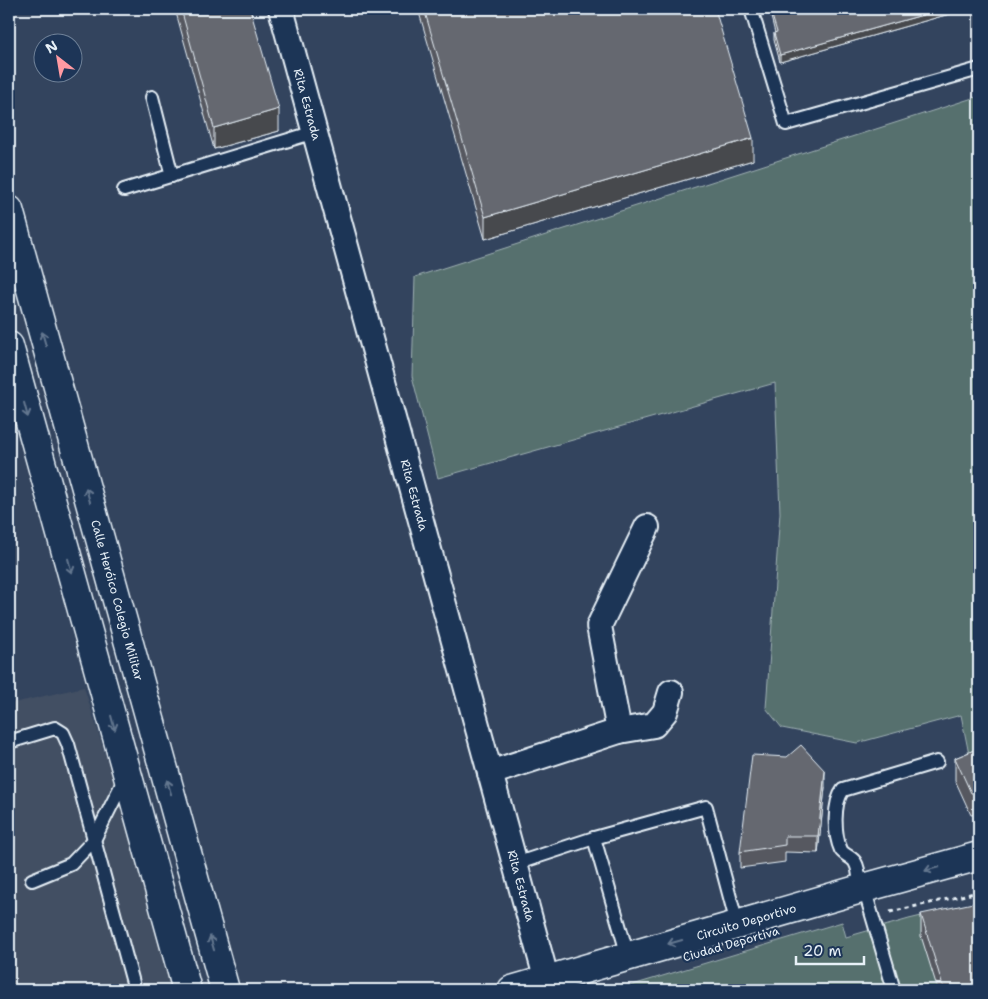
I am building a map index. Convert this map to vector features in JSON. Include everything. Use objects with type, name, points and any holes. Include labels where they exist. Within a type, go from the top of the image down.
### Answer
[{"type":"main road","name":"Calle Heróico Colegio Militar","points":[[9,210],[226,990]]},
{"type":"main road","points":[[11,362],[187,990]]},
{"type":"main road","name":"Circuito Deportivo","points":[[512,990],[862,888],[979,856]]},
{"type":"main road","points":[[155,874],[191,865]]},
{"type":"street","name":"Rita Estrada","points":[[282,9],[547,981]]},
{"type":"street","points":[[619,731],[599,626],[647,527]]},
{"type":"street","points":[[490,773],[619,731],[654,725],[664,712],[671,692]]},
{"type":"lane","points":[[751,9],[786,124],[979,69]]},
{"type":"lane","points":[[152,97],[172,176]]},
{"type":"lane","points":[[124,190],[315,132]]},
{"type":"lane","points":[[9,742],[55,728],[63,733],[68,744],[135,990]]},
{"type":"lane","points":[[894,990],[862,888],[858,869],[855,861],[842,851],[836,829],[838,796],[843,790],[937,762]]},
{"type":"lane","points":[[32,880],[70,864],[94,840],[127,774]]},
{"type":"lane","points":[[515,864],[594,838],[706,807],[737,924]]},
{"type":"lane","points":[[594,838],[628,956]]},
{"type":"path","points":[[872,916],[979,892]]},
{"type":"shaded area","points":[[84,687],[180,990],[9,990],[9,704]]},
{"type":"green space","points":[[979,96],[979,761],[971,764],[961,715],[857,743],[782,728],[766,708],[780,513],[775,383],[438,478],[412,376],[415,277]]},
{"type":"green space","points":[[979,902],[979,990],[616,990],[842,922],[846,937]]},
{"type":"building","points":[[181,9],[250,9],[279,109],[214,128]]},
{"type":"building","points":[[424,9],[715,9],[753,138],[485,217]]},
{"type":"building","points":[[770,9],[944,9],[780,55],[774,33],[777,32]]},
{"type":"building","points":[[801,745],[825,771],[818,836],[785,836],[785,845],[740,852],[752,755],[787,757]]},
{"type":"building","points":[[979,748],[979,793],[971,793],[955,758]]},
{"type":"building","points":[[973,903],[979,924],[979,990],[944,990],[921,914]]}]
